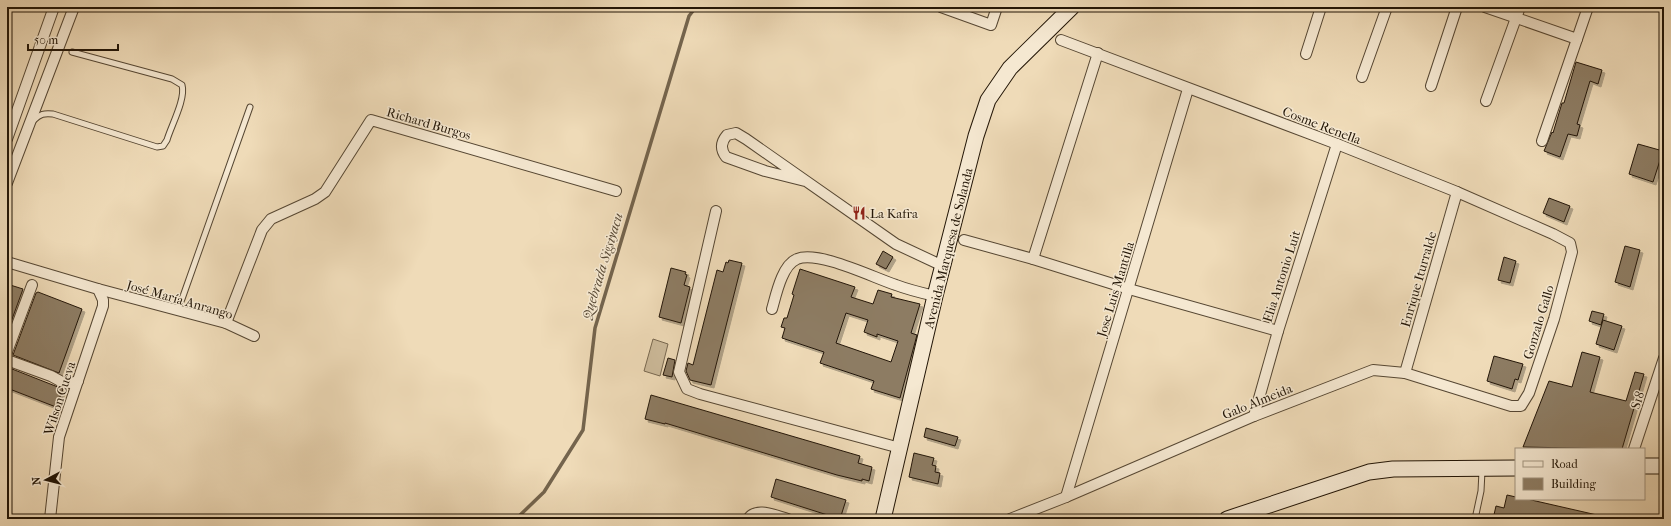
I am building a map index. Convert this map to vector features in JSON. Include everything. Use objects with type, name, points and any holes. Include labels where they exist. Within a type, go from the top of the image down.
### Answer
[{"type":"street","points":[[7,139],[54,7]]},
{"type":"street","points":[[7,184],[74,7]]},
{"type":"street","points":[[941,7],[990,25],[997,7]]},
{"type":"street","name":"Avenida Marquesa de Solanda","points":[[883,519],[935,296],[976,136],[988,100],[1010,68],[1072,7]]},
{"type":"street","points":[[1306,54],[1321,7]]},
{"type":"street","points":[[1362,77],[1387,7]]},
{"type":"street","points":[[1431,86],[1457,7]]},
{"type":"street","points":[[1485,7],[1578,39]]},
{"type":"street","points":[[1486,101],[1520,7]]},
{"type":"street","points":[[1542,141],[1588,7]]},
{"type":"street","name":"Cosme Renella","points":[[1061,40],[1337,144],[1457,192],[1553,234],[1570,243]]},
{"type":"street","points":[[1033,259],[1098,53]]},
{"type":"street","name":"Jose Luis Mantilla","points":[[1066,497],[1188,89]]},
{"type":"street","name":"Richard Burgos","points":[[226,323],[262,230],[271,219],[315,199],[325,192],[371,120],[616,191]]},
{"type":"street","points":[[806,181],[766,171],[730,159],[723,152],[722,142],[727,135],[736,133],[806,181],[896,244],[943,266]]},
{"type":"street","name":"Elia Antonio Luit","points":[[1254,416],[1278,331],[1337,144]]},
{"type":"street","name":"Enrique Iturralde","points":[[1405,373],[1457,192]]},
{"type":"street","points":[[716,211],[679,372],[683,384],[687,389],[700,394],[900,448]]},
{"type":"street","points":[[964,240],[1278,331]]},
{"type":"street","name":"Gonzalo Gallo","points":[[1521,406],[1529,393],[1554,318],[1572,252],[1570,243]]},
{"type":"street","points":[[772,309],[778,285],[786,270],[797,259],[812,257],[836,263],[897,285],[935,296]]},
{"type":"street","name":"José María Anrango","points":[[7,262],[98,289],[226,323],[254,336]]},
{"type":"street","points":[[7,352],[32,285]]},
{"type":"street","name":"Wilson Cueva","points":[[50,519],[59,436],[103,306],[103,300],[98,289]]},
{"type":"street","name":"S18","points":[[1634,448],[1664,358]]},
{"type":"street","points":[[7,360],[51,376],[62,382],[71,383],[78,381]]},
{"type":"street","name":"Galo Almeida","points":[[1010,519],[1066,497],[1254,416],[1373,370],[1405,373],[1511,406],[1521,406]]},
{"type":"street","points":[[1645,466],[1664,466]]},
{"type":"street","points":[[1227,519],[1369,472],[1393,468],[1515,468]]},
{"type":"street","points":[[748,519],[755,513],[761,512],[788,519]]},
{"type":"lane","points":[[29,126],[38,116],[45,113],[157,147],[163,146],[167,140],[184,90],[182,85],[172,79],[72,52]]},
{"type":"lane","points":[[177,310],[250,107]]},
{"type":"lane","points":[[1475,519],[1481,491],[1482,469]]},
{"type":"shaded area","points":[[653,339],[668,344],[660,376],[644,371]]},
{"type":"building","points":[[1576,62],[1602,70],[1598,84],[1590,81],[1577,124],[1580,125],[1577,136],[1568,134],[1560,157],[1544,151],[1552,132],[1553,133],[1562,103],[1564,103]]},
{"type":"building","points":[[1638,144],[1663,151],[1653,182],[1629,174]]},
{"type":"building","points":[[1549,198],[1570,206],[1564,222],[1543,213]]},
{"type":"building","points":[[1625,246],[1640,250],[1630,287],[1615,282]]},
{"type":"building","points":[[883,251],[893,257],[886,269],[876,264]]},
{"type":"building","points":[[1504,257],[1516,261],[1510,283],[1498,280]]},
{"type":"building","points":[[729,260],[742,263],[711,385],[690,380],[686,371],[688,363],[693,365],[717,270],[723,272],[726,262],[728,263]]},
{"type":"building","points":[[671,268],[686,272],[685,274],[687,275],[684,285],[690,287],[681,323],[659,317]]},
{"type":"building","points":[[800,269],[855,287],[851,297],[873,304],[878,290],[892,294],[891,297],[920,304],[911,333],[917,335],[900,398],[871,389],[874,381],[820,363],[824,352],[782,338],[785,328],[781,327],[784,318],[787,318],[794,295],[792,294]],"holes":[[[846,313],[868,320],[864,332],[877,337],[877,334],[898,341],[891,362],[836,343]]]},
{"type":"building","points":[[7,284],[23,289],[7,333]]},
{"type":"building","points":[[38,292],[82,309],[59,373],[13,355],[36,293]]},
{"type":"building","points":[[1592,311],[1604,314],[1601,325],[1589,321]]},
{"type":"building","points":[[1603,320],[1622,326],[1614,350],[1596,344]]},
{"type":"building","points":[[1582,352],[1600,357],[1590,392],[1626,401],[1635,372],[1644,374],[1622,448],[1523,447],[1549,381],[1572,387]]},
{"type":"building","points":[[1494,356],[1523,364],[1518,380],[1515,379],[1512,389],[1487,381]]},
{"type":"building","points":[[668,358],[675,360],[672,377],[663,375]]},
{"type":"building","points":[[7,367],[63,389],[56,407],[7,388]]},
{"type":"building","points":[[651,395],[860,456],[858,463],[872,467],[869,481],[862,479],[862,481],[837,475],[665,423],[645,419]]},
{"type":"building","points":[[926,428],[958,437],[955,446],[924,437]]},
{"type":"building","points":[[914,453],[934,458],[932,465],[936,466],[935,472],[940,473],[938,484],[909,477]]},
{"type":"building","points":[[776,479],[846,500],[840,519],[771,497]]},
{"type":"building","points":[[1507,495],[1515,497],[1515,500],[1531,500],[1597,515],[1597,519],[1493,519],[1496,506],[1504,508]]},
{"type":"waterway","name":"Quebrada Sigsiyacu","points":[[516,519],[544,492],[583,430],[595,328],[689,16],[696,7]]},
{"type":"place","name":"La Kafra","points":[[859,213]]}]
